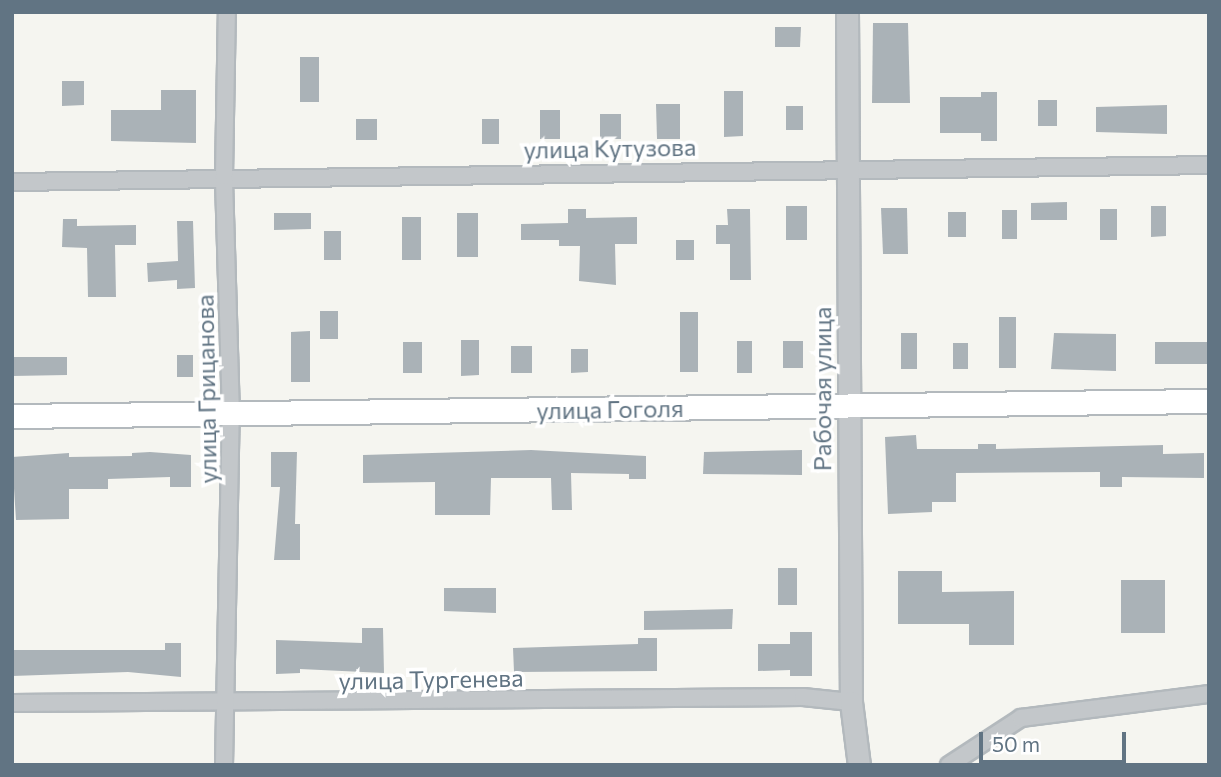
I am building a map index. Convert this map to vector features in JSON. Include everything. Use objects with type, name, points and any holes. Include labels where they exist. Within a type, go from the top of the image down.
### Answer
[{"type":"main road","name":"улица Гоголя","points":[[12,416],[231,416],[848,404],[1209,401]]},
{"type":"street","name":"улица Грицанова","points":[[224,765],[231,416],[224,176],[227,12]]},
{"type":"street","name":"Рабочая улица","points":[[847,12],[851,702],[859,765]]},
{"type":"street","name":"улица Кутузова","points":[[12,182],[224,176],[849,167],[1209,165]]},
{"type":"street","points":[[949,765],[1021,718],[1209,694]]},
{"type":"street","name":"улица Тургенева","points":[[12,703],[224,704],[803,697],[851,702]]},
{"type":"building","points":[[873,23],[908,23],[910,103],[872,103]]},
{"type":"building","points":[[775,27],[801,27],[800,47],[775,47]]},
{"type":"building","points":[[300,57],[319,57],[319,102],[300,102]]},
{"type":"building","points":[[62,81],[84,81],[84,105],[62,106]]},
{"type":"building","points":[[161,90],[196,90],[196,143],[111,141],[111,110],[161,110]]},
{"type":"building","points":[[724,91],[743,91],[743,136],[724,137]]},
{"type":"building","points":[[981,92],[997,92],[997,141],[981,141],[981,133],[940,133],[940,97],[981,97]]},
{"type":"building","points":[[1038,100],[1057,100],[1057,126],[1038,126]]},
{"type":"building","points":[[656,104],[680,104],[680,139],[657,139]]},
{"type":"building","points":[[1167,105],[1167,134],[1096,132],[1096,107]]},
{"type":"building","points":[[786,106],[803,106],[803,130],[786,130]]},
{"type":"building","points":[[540,110],[560,110],[560,139],[540,139]]},
{"type":"building","points":[[600,114],[621,114],[621,139],[600,139]]},
{"type":"building","points":[[356,119],[377,119],[377,140],[356,140]]},
{"type":"building","points":[[482,119],[499,119],[499,144],[482,144]]},
{"type":"building","points":[[1067,202],[1067,220],[1031,220],[1031,203]]},
{"type":"building","points":[[786,206],[807,206],[807,240],[786,240]]},
{"type":"building","points":[[1151,206],[1166,206],[1166,236],[1151,237]]},
{"type":"building","points":[[881,208],[907,208],[908,254],[883,254]]},
{"type":"building","points":[[568,209],[586,209],[586,218],[637,217],[637,244],[615,244],[616,285],[579,281],[580,246],[559,246],[559,240],[521,240],[521,224],[568,223]]},
{"type":"building","points":[[727,209],[750,209],[751,280],[730,280],[730,244],[716,244],[716,225],[728,225]]},
{"type":"building","points":[[1100,209],[1117,209],[1117,240],[1100,240]]},
{"type":"building","points":[[1002,210],[1017,210],[1017,239],[1002,239]]},
{"type":"building","points":[[948,212],[966,212],[966,237],[948,237]]},
{"type":"building","points":[[274,213],[311,213],[311,229],[274,230]]},
{"type":"building","points":[[457,213],[478,213],[478,257],[457,257]]},
{"type":"building","points":[[402,217],[421,217],[421,260],[402,260]]},
{"type":"building","points":[[63,219],[77,219],[77,226],[136,225],[136,245],[115,245],[116,297],[88,297],[87,248],[62,247]]},
{"type":"building","points":[[177,221],[193,221],[195,288],[177,289],[177,280],[148,282],[147,263],[178,261]]},
{"type":"building","points":[[324,231],[341,231],[341,260],[324,260]]},
{"type":"building","points":[[676,240],[694,240],[694,260],[676,260]]},
{"type":"building","points":[[320,311],[338,311],[338,339],[320,339]]},
{"type":"building","points":[[680,312],[698,312],[698,372],[680,372]]},
{"type":"building","points":[[999,317],[1016,317],[1016,368],[999,368]]},
{"type":"building","points":[[310,331],[310,382],[291,382],[291,332]]},
{"type":"building","points":[[901,333],[917,333],[917,369],[901,369]]},
{"type":"building","points":[[1054,333],[1116,334],[1116,371],[1051,369]]},
{"type":"building","points":[[461,340],[479,340],[479,375],[461,376]]},
{"type":"building","points":[[737,341],[752,341],[752,373],[737,373]]},
{"type":"building","points":[[783,341],[803,341],[803,368],[783,368]]},
{"type":"building","points":[[403,342],[422,342],[422,373],[403,373]]},
{"type":"building","points":[[1155,342],[1209,342],[1209,364],[1155,364]]},
{"type":"building","points":[[953,343],[968,343],[968,369],[953,369]]},
{"type":"building","points":[[511,346],[532,346],[532,373],[511,373]]},
{"type":"building","points":[[571,349],[588,349],[588,372],[571,373]]},
{"type":"building","points":[[177,355],[193,355],[193,377],[177,377]]},
{"type":"building","points":[[12,357],[67,357],[67,375],[12,376]]},
{"type":"building","points":[[916,435],[917,449],[978,449],[978,444],[996,444],[996,449],[1163,445],[1163,454],[1204,453],[1204,478],[1122,477],[1122,487],[1100,487],[1100,472],[956,473],[956,502],[932,502],[932,512],[888,514],[885,437]]},
{"type":"building","points":[[531,450],[646,456],[646,479],[629,479],[629,474],[571,473],[572,510],[552,510],[551,478],[491,478],[490,515],[435,515],[435,482],[363,483],[363,455]]},
{"type":"building","points":[[802,450],[802,475],[703,474],[704,452]]},
{"type":"building","points":[[271,452],[297,452],[295,524],[300,524],[300,560],[274,560],[280,487],[271,487]]},
{"type":"building","points":[[69,453],[69,457],[132,456],[132,453],[191,455],[191,487],[170,487],[170,477],[108,479],[108,489],[69,489],[69,519],[16,520],[12,457]]},
{"type":"building","points":[[778,568],[797,568],[797,605],[778,605]]},
{"type":"building","points":[[898,571],[942,571],[942,592],[1014,591],[1014,645],[969,645],[969,624],[898,624]]},
{"type":"building","points":[[1121,580],[1165,580],[1165,633],[1121,633]]},
{"type":"building","points":[[444,588],[496,588],[496,613],[444,611]]},
{"type":"building","points":[[733,609],[732,629],[644,630],[644,611]]},
{"type":"building","points":[[362,628],[383,628],[384,673],[300,669],[300,673],[276,674],[276,640],[362,643]]},
{"type":"building","points":[[790,632],[812,632],[812,676],[790,676],[790,670],[758,671],[758,644],[790,644]]},
{"type":"building","points":[[638,638],[657,638],[657,671],[514,672],[513,648],[638,644]]},
{"type":"building","points":[[165,643],[181,643],[181,677],[128,672],[12,676],[12,650],[165,650]]}]
